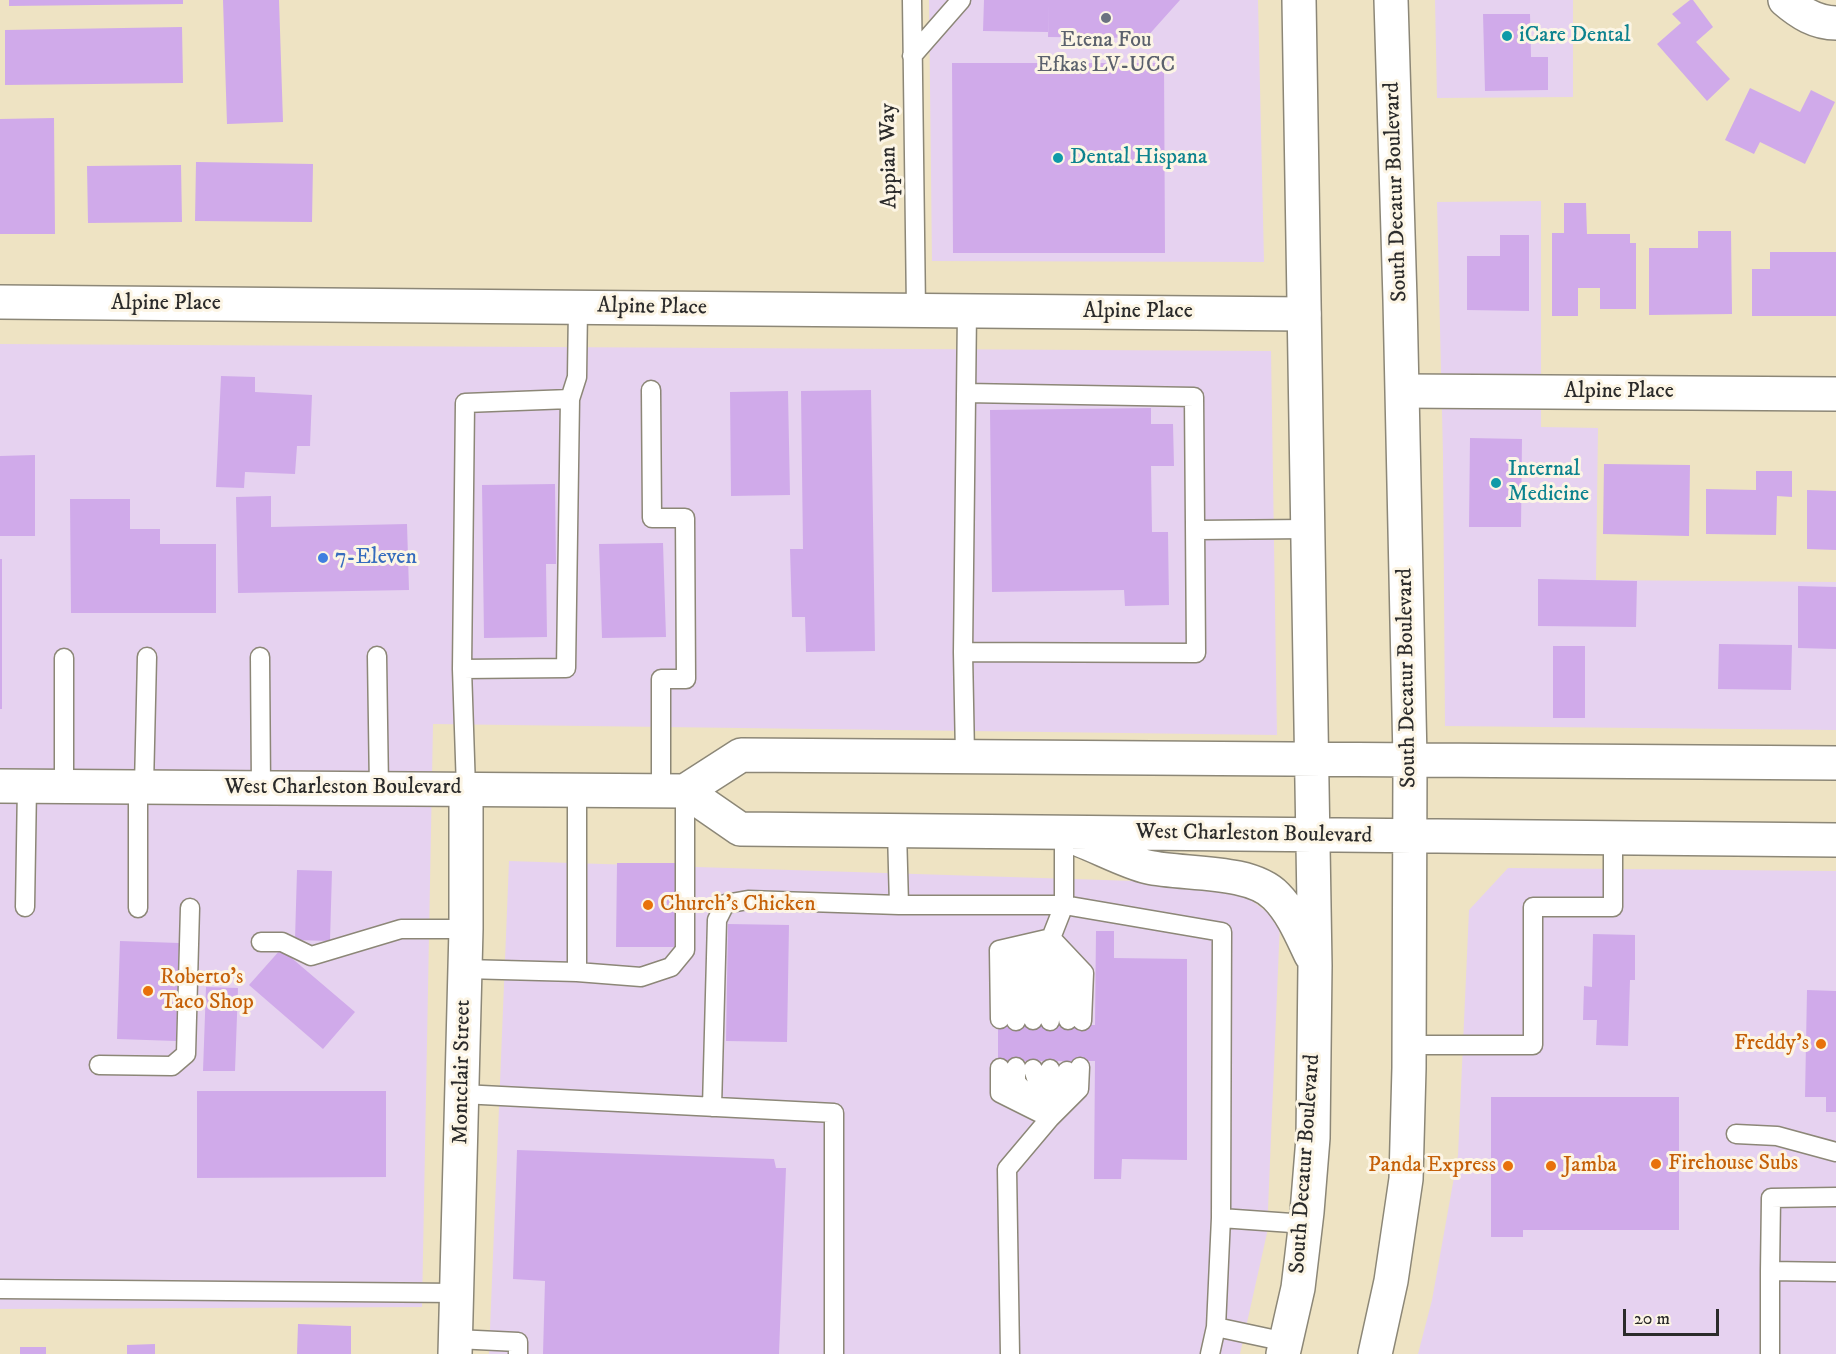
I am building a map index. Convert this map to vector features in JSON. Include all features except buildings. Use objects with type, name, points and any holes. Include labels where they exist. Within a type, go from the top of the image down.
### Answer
[{"type":"main road","name":"South Decatur Boulevard","points":[[1285,1348],[1298,1288],[1313,1138],[1315,965],[1299,0]]},
{"type":"main road","name":"South Decatur Boulevard","points":[[1375,1354],[1391,1281],[1406,1179],[1409,1045],[1410,759],[1392,0]]},
{"type":"main road","points":[[1785,0],[1801,13],[1824,23],[1836,23]]},
{"type":"main road","name":"Alpine Place","points":[[0,302],[1305,314]]},
{"type":"main road","name":"Alpine Place","points":[[1403,391],[1836,394]]},
{"type":"main road","points":[[673,790],[741,754],[1836,763]]},
{"type":"main road","name":"West Charleston Boulevard","points":[[14,786],[673,790],[740,829],[1836,840]]},
{"type":"main road","name":"Montclair Street","points":[[456,1347],[466,929],[466,789]]},
{"type":"main road","points":[[1064,833],[1147,867],[1222,876],[1257,883],[1275,895],[1294,920],[1315,965]]},
{"type":"lane","name":"Appian Way","points":[[912,0],[916,310]]},
{"type":"lane","points":[[912,56],[961,0]]},
{"type":"lane","points":[[462,669],[566,668],[570,399],[577,377],[578,307]]},
{"type":"lane","points":[[964,756],[967,311]]},
{"type":"lane","points":[[465,969],[577,972],[641,977],[671,967],[685,950],[673,790],[661,679],[686,679],[685,518],[652,518],[651,390]]},
{"type":"lane","points":[[963,652],[1197,653],[1194,397],[966,393]]},
{"type":"lane","points":[[466,789],[462,669],[465,403],[570,399]]},
{"type":"lane","points":[[1196,530],[1308,529]]},
{"type":"lane","points":[[377,656],[379,789]]},
{"type":"lane","points":[[138,908],[147,657]]},
{"type":"lane","points":[[260,657],[261,788]]},
{"type":"lane","points":[[64,658],[64,786]]},
{"type":"lane","points":[[14,786],[25,907]]},
{"type":"lane","points":[[577,790],[577,972]]},
{"type":"lane","points":[[897,831],[899,905]]},
{"type":"lane","points":[[1042,1020],[1033,952],[1051,938],[1064,905],[1064,833]]},
{"type":"lane","points":[[1409,1045],[1533,1045],[1533,907],[1613,907],[1613,838]]},
{"type":"lane","points":[[712,1107],[717,920],[725,904],[748,900],[899,905],[1064,905],[1222,932],[1221,1218],[1216,1327],[1210,1354]]},
{"type":"lane","points":[[99,1065],[172,1066],[186,1054],[190,908]]},
{"type":"lane","points":[[261,942],[282,942],[310,956],[401,929],[466,929]]},
{"type":"lane","points":[[1042,1020],[1068,967],[1051,938]]},
{"type":"lane","points":[[1042,1020],[999,950],[1051,938]]},
{"type":"lane","points":[[1010,1354],[1007,1170],[1050,1118],[1079,1089],[1041,1068]]},
{"type":"lane","points":[[1041,1068],[1050,1118]]},
{"type":"lane","points":[[1041,1068],[1016,1082],[1050,1118]]},
{"type":"lane","points":[[462,1094],[834,1113],[834,1354]]},
{"type":"lane","points":[[1736,1134],[1777,1136],[1836,1152]]},
{"type":"lane","points":[[1770,1354],[1771,1198],[1836,1197]]},
{"type":"lane","points":[[1221,1218],[1306,1224]]},
{"type":"lane","points":[[1770,1271],[1836,1272]]},
{"type":"lane","points":[[0,1289],[458,1293]]},
{"type":"lane","points":[[1216,1327],[1285,1348]]},
{"type":"lane","points":[[456,1347],[518,1342],[518,1354]]},
{"type":"shaded area","points":[[929,0],[1258,0],[1264,262],[932,261]]},
{"type":"shaded area","points":[[1435,0],[1573,0],[1573,97],[1437,98]]},
{"type":"shaded area","points":[[1541,201],[1541,427],[1598,428],[1596,580],[1836,582],[1836,730],[1445,726],[1443,455],[1437,202]]},
{"type":"shaded area","points":[[0,344],[1271,351],[1277,735],[433,724],[422,1307],[0,1309]]},
{"type":"shaded area","points":[[509,861],[1135,881],[1242,893],[1280,922],[1267,1233],[1240,1354],[489,1354]]},
{"type":"shaded area","points":[[1508,868],[1836,871],[1836,1354],[1418,1354],[1432,1300],[1458,1155],[1469,910]]},
{"type":"place","name":"Etena Fou Efkas LV-UCC","points":[[1106,18]]},
{"type":"place","name":"iCare Dental","points":[[1507,36]]},
{"type":"place","name":"Dental Hispana","points":[[1058,158]]},
{"type":"place","name":"Internal Medicine","points":[[1496,483]]},
{"type":"place","name":"7-Eleven","points":[[323,558]]},
{"type":"place","name":"Church's Chicken","points":[[648,905]]},
{"type":"place","name":"Roberto's Taco Shop","points":[[148,991]]},
{"type":"place","name":"Freddy's","points":[[1821,1044]]},
{"type":"place","name":"Firehouse Subs","points":[[1656,1164]]},
{"type":"place","name":"Panda Express","points":[[1508,1166]]},
{"type":"place","name":"Jamba","points":[[1551,1166]]}]
